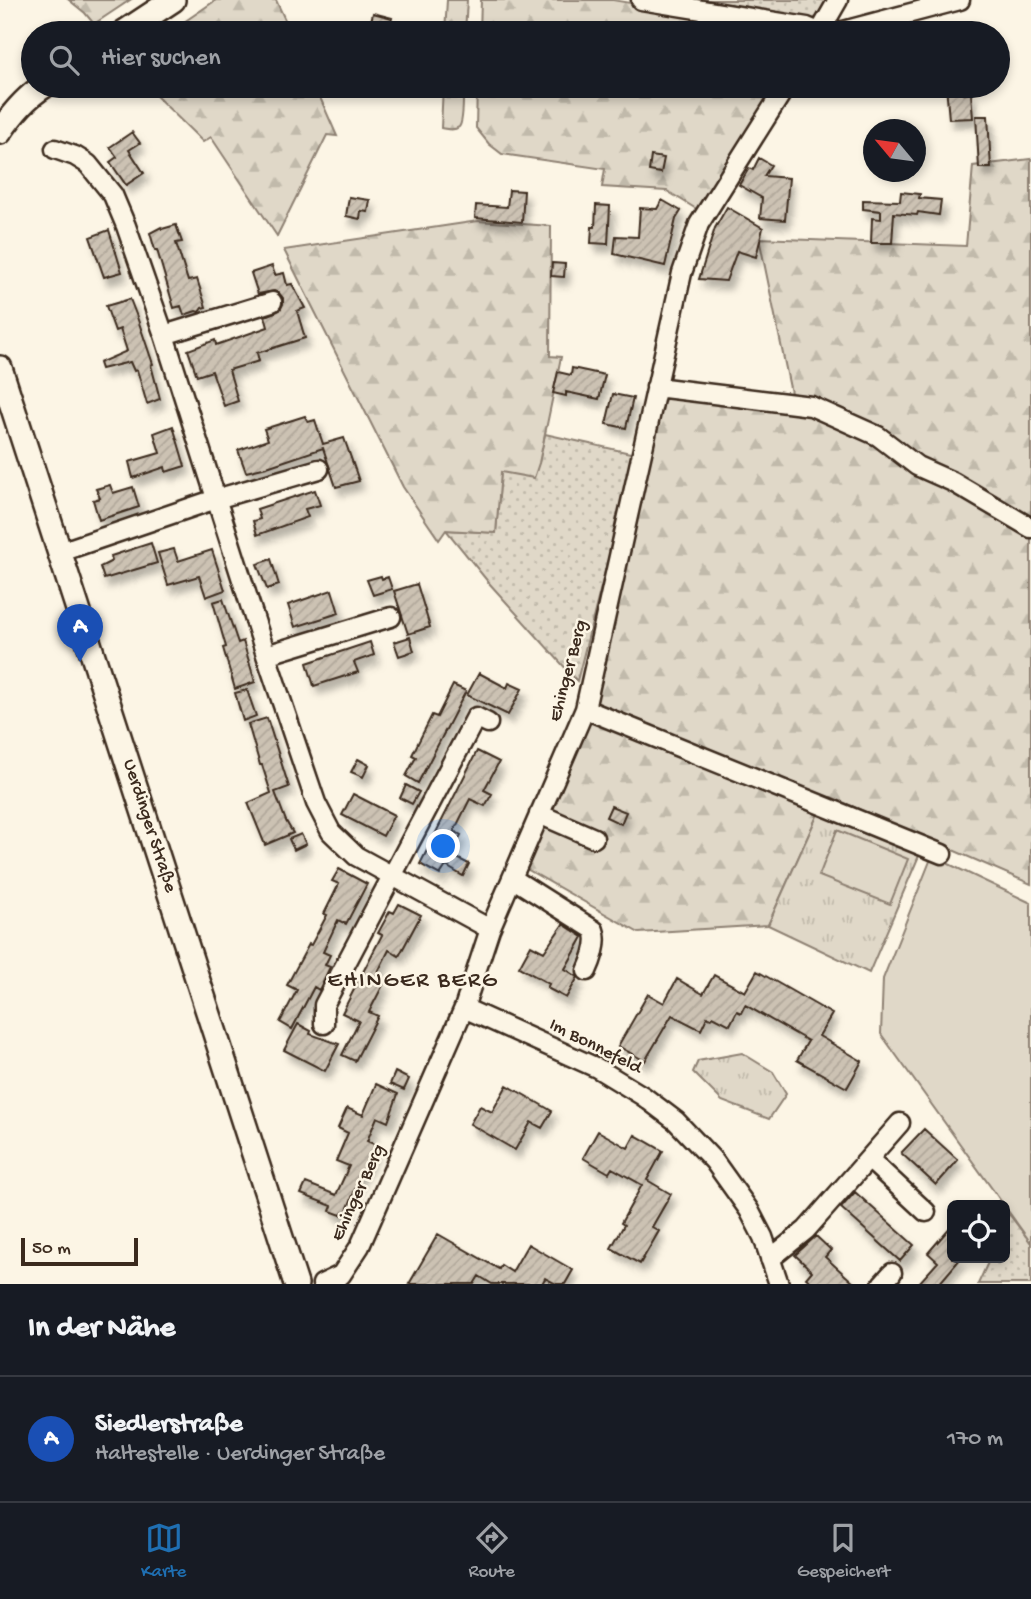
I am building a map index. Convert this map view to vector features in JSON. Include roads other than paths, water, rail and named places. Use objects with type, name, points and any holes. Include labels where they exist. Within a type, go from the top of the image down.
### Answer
[{"type":"main road","points":[[141,21],[173,0]]},
{"type":"main road","points":[[0,132],[12,114],[29,98]]},
{"type":"main road","name":"Uerdinger Straße","points":[[0,368],[296,1284]]},
{"type":"street","points":[[641,0],[770,21]]},
{"type":"street","points":[[826,21],[838,0]]},
{"type":"street","points":[[881,21],[960,0]]},
{"type":"street","name":"Ehinger Berg","points":[[322,1284],[341,1275],[360,1246],[464,1007],[490,929],[585,709],[682,273],[699,224],[778,98]]},
{"type":"street","points":[[55,149],[88,164],[113,195],[126,226],[316,803],[331,832],[356,856],[490,929]]},
{"type":"street","points":[[164,335],[272,302]]},
{"type":"street","points":[[656,387],[811,406],[878,436],[917,466],[953,482],[1031,528]]},
{"type":"street","points":[[60,552],[216,499],[318,469]]},
{"type":"street","points":[[267,655],[391,617]]},
{"type":"street","points":[[585,709],[942,853]]},
{"type":"street","points":[[324,1024],[324,1005],[476,717],[488,723]]},
{"type":"street","points":[[539,814],[594,838]]},
{"type":"street","points":[[512,878],[594,930],[597,935],[587,971]]},
{"type":"street","name":"Im Bonnefeld","points":[[464,1007],[606,1073],[676,1121],[714,1161],[749,1210],[763,1237],[779,1284]]},
{"type":"street","points":[[770,1259],[806,1230],[900,1123]]},
{"type":"street","points":[[869,1159],[926,1212]]},
{"type":"place","name":"Siedlerstraße","points":[[80,662]]},
{"type":"district","name":"EHINGER BERG","points":[[413,981]]}]
